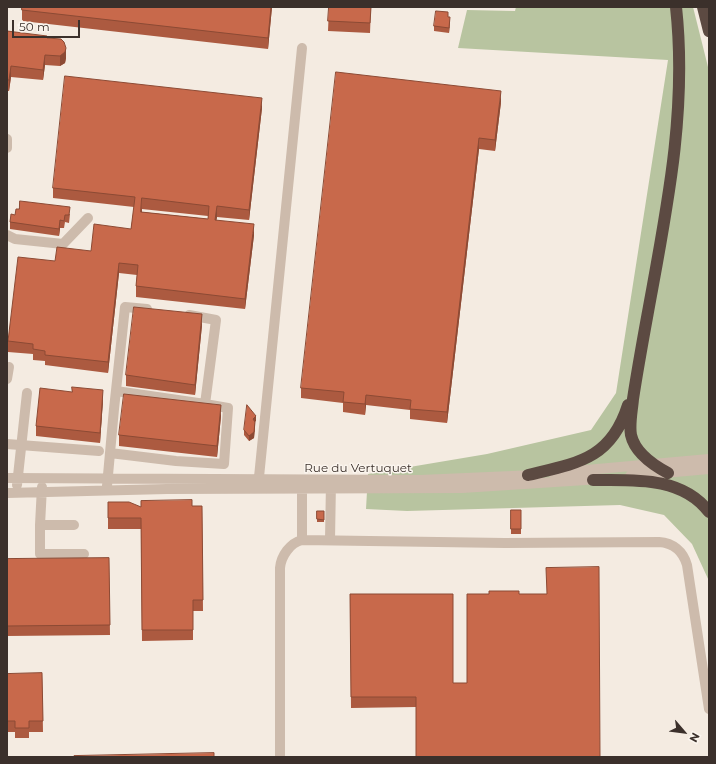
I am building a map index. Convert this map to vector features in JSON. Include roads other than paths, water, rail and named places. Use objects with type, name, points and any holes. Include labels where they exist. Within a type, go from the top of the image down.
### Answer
[{"type":"highway","points":[[668,473],[640,452],[631,436],[631,419],[636,381],[668,205],[675,153],[680,82],[676,7]]},
{"type":"highway","points":[[703,7],[709,31]]},
{"type":"highway","points":[[528,475],[573,464],[602,449],[613,438],[621,424],[636,381]]},
{"type":"highway","points":[[593,480],[645,480],[670,486],[694,497],[709,512]]},
{"type":"street","points":[[258,485],[302,48]]},
{"type":"street","points":[[7,139],[7,148]]},
{"type":"street","points":[[7,236],[15,239],[63,244],[88,218]]},
{"type":"street","points":[[107,491],[116,391],[126,307],[157,311]]},
{"type":"street","points":[[179,314],[216,320],[205,404]]},
{"type":"street","points":[[7,379],[8,367]]},
{"type":"street","points":[[110,453],[176,461],[224,464],[228,408],[116,391]]},
{"type":"street","points":[[12,493],[12,478],[20,446],[27,393]]},
{"type":"street","points":[[7,444],[99,451]]},
{"type":"street","name":"Rue du Vertuquet","points":[[331,485],[528,475],[709,459]]},
{"type":"street","name":"Rue du Vertuquet","points":[[12,478],[258,485],[462,488],[593,480],[709,469]]},
{"type":"street","points":[[42,479],[40,554],[84,554]]},
{"type":"street","name":"Rue du Vertuquet","points":[[12,493],[258,485]]},
{"type":"street","points":[[302,485],[302,540]]},
{"type":"street","points":[[330,540],[331,485]]},
{"type":"street","points":[[40,525],[74,525]]},
{"type":"street","points":[[280,757],[280,568],[282,558],[287,550],[295,543],[302,540],[505,543],[659,542],[672,545],[682,553],[687,564],[709,709]]}]
